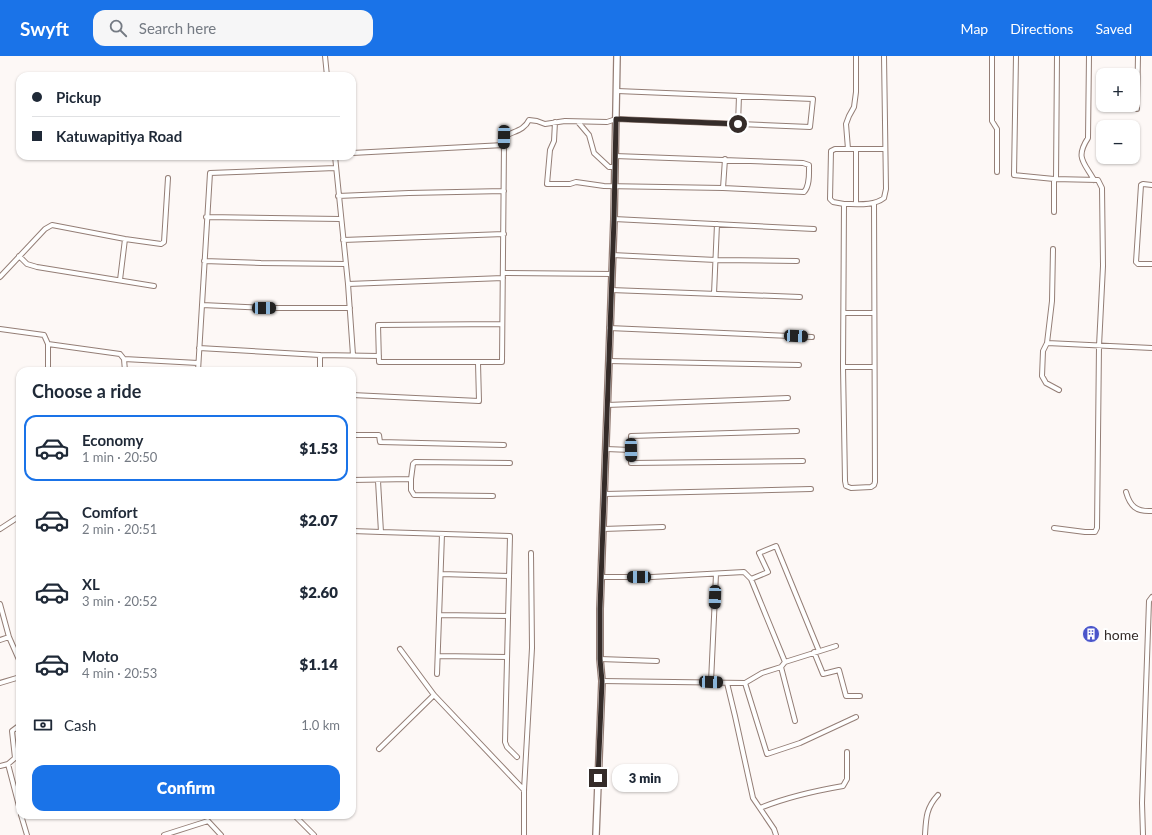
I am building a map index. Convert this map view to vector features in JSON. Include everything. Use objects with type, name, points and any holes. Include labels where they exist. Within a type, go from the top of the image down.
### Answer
[{"type":"street","points":[[325,56],[327,72]]},
{"type":"street","points":[[596,835],[602,681],[600,659],[601,577],[614,219],[618,56]]},
{"type":"street","points":[[848,149],[846,124],[854,107],[856,92],[856,56]]},
{"type":"street","points":[[884,56],[885,149],[884,198],[880,202],[874,203],[844,204],[832,202],[830,199],[832,150],[885,149]]},
{"type":"street","points":[[992,56],[992,121],[997,130],[997,172]]},
{"type":"street","points":[[1016,56],[1014,175],[1055,179],[1098,180],[1102,188],[1103,266],[1098,346],[1097,528],[1095,532],[1054,528]]},
{"type":"street","points":[[1054,212],[1057,56]]},
{"type":"street","points":[[1089,56],[1088,138],[1082,147],[1081,155],[1084,165],[1094,180]]},
{"type":"street","points":[[1138,56],[1138,68]]},
{"type":"street","points":[[502,324],[378,325],[379,362],[502,362],[504,137],[511,132],[520,130],[529,120],[538,121],[545,124],[555,122],[607,122],[616,119],[810,127],[813,99],[617,90]]},
{"type":"street","points":[[738,124],[739,96]]},
{"type":"street","points":[[555,122],[554,142],[550,150],[547,184],[570,184],[576,182],[604,186],[723,188],[804,192],[807,190],[809,176],[809,165],[803,162],[615,156]]},
{"type":"street","points":[[578,122],[589,135],[594,153],[609,167],[615,167]]},
{"type":"street","points":[[356,153],[504,145]]},
{"type":"street","points":[[856,149],[856,204]]},
{"type":"street","points":[[723,188],[725,159]]},
{"type":"street","points":[[334,160],[348,284],[353,355]]},
{"type":"street","points":[[198,367],[206,217],[210,173],[335,168]]},
{"type":"street","points":[[0,278],[45,229],[52,225],[125,239],[161,244],[164,242],[168,178]]},
{"type":"street","points":[[1152,185],[1141,185],[1136,262],[1138,264],[1152,264]]},
{"type":"street","points":[[338,196],[504,191]]},
{"type":"street","points":[[844,204],[843,367],[845,481],[846,486],[851,488],[871,487],[875,482],[874,203]]},
{"type":"street","points":[[206,217],[340,219]]},
{"type":"street","points":[[614,219],[814,229]]},
{"type":"street","points":[[714,294],[717,224]]},
{"type":"street","points":[[343,240],[504,234]]},
{"type":"street","points":[[120,280],[125,239]]},
{"type":"street","points":[[1053,249],[1052,301],[1047,343],[1043,351],[1042,376],[1046,383],[1059,390]]},
{"type":"street","points":[[612,255],[716,260],[797,261]]},
{"type":"street","points":[[19,256],[27,264],[37,267],[154,286]]},
{"type":"street","points":[[204,261],[345,264]]},
{"type":"street","points":[[348,284],[503,276],[612,274]]},
{"type":"street","points":[[611,290],[800,297]]},
{"type":"street","points":[[202,305],[264,308],[350,308]]},
{"type":"street","points":[[844,313],[874,313]]},
{"type":"street","points":[[609,328],[812,337]]},
{"type":"street","points":[[0,329],[44,335],[48,344],[48,367]]},
{"type":"street","points":[[1047,343],[1152,348]]},
{"type":"street","points":[[48,344],[120,354],[124,359],[125,367]]},
{"type":"street","points":[[199,348],[320,355],[379,356]]},
{"type":"street","points":[[320,355],[320,367]]},
{"type":"street","points":[[124,359],[198,363]]},
{"type":"street","points":[[608,361],[799,365]]},
{"type":"street","points":[[356,395],[479,401],[478,363]]},
{"type":"street","points":[[843,367],[874,367]]},
{"type":"street","points":[[607,405],[788,398]]},
{"type":"street","points":[[797,432],[631,436],[631,463],[803,461]]},
{"type":"street","points":[[356,435],[379,435],[380,442],[504,445]]},
{"type":"street","points":[[606,450],[631,450]]},
{"type":"street","points":[[493,496],[414,495],[411,490],[413,464],[416,462],[510,463]]},
{"type":"street","points":[[356,480],[378,481],[411,479]]},
{"type":"street","points":[[378,481],[381,532]]},
{"type":"street","points":[[605,494],[811,489]]},
{"type":"street","points":[[1126,492],[1130,504],[1134,507],[1152,511]]},
{"type":"street","points":[[0,529],[16,519]]},
{"type":"street","points":[[603,529],[663,527]]},
{"type":"street","points":[[356,530],[510,536],[505,742],[507,747],[517,757]]},
{"type":"street","points":[[437,674],[442,534]]},
{"type":"street","points":[[751,579],[768,572],[759,553],[776,546],[818,651]]},
{"type":"street","points":[[524,835],[524,790],[532,648],[531,553]]},
{"type":"street","points":[[601,577],[652,577],[744,572],[751,579],[785,662]]},
{"type":"street","points":[[441,574],[509,576]]},
{"type":"street","points":[[711,682],[716,574]]},
{"type":"street","points":[[1142,835],[1149,602],[1152,597]]},
{"type":"street","points":[[0,604],[9,637],[16,653]]},
{"type":"street","points":[[440,615],[508,616]]},
{"type":"street","points":[[0,640],[9,637]]},
{"type":"street","points":[[602,681],[745,683],[762,673],[781,667],[785,662],[836,646]]},
{"type":"street","points":[[400,649],[434,695],[524,790]]},
{"type":"street","points":[[814,652],[823,674],[839,670],[846,696],[860,696]]},
{"type":"street","points":[[438,656],[507,657]]},
{"type":"street","points":[[600,659],[657,661]]},
{"type":"street","points":[[781,667],[795,722]]},
{"type":"street","points":[[0,683],[16,678]]},
{"type":"street","points":[[727,683],[753,798],[774,829],[776,835]]},
{"type":"street","points":[[745,683],[767,754],[800,743],[856,717]]},
{"type":"street","points":[[379,749],[434,695]]},
{"type":"street","points":[[0,766],[8,764],[15,758],[12,731],[16,728]]},
{"type":"street","points":[[760,808],[780,800],[815,790],[843,786],[847,779],[847,752]]},
{"type":"street","points":[[8,764],[16,795]]},
{"type":"street","points":[[925,835],[928,810],[931,803],[938,795]]},
{"type":"street","points":[[22,819],[27,835]]},
{"type":"street","points":[[298,819],[314,835]]},
{"type":"street","points":[[164,835],[208,821],[221,835]]},
{"type":"place","name":"home","points":[[1091,634]]},
{"type":"route","points":[[598,778],[602,681],[600,659],[600,609],[614,219],[616,119],[738,124]]}]
